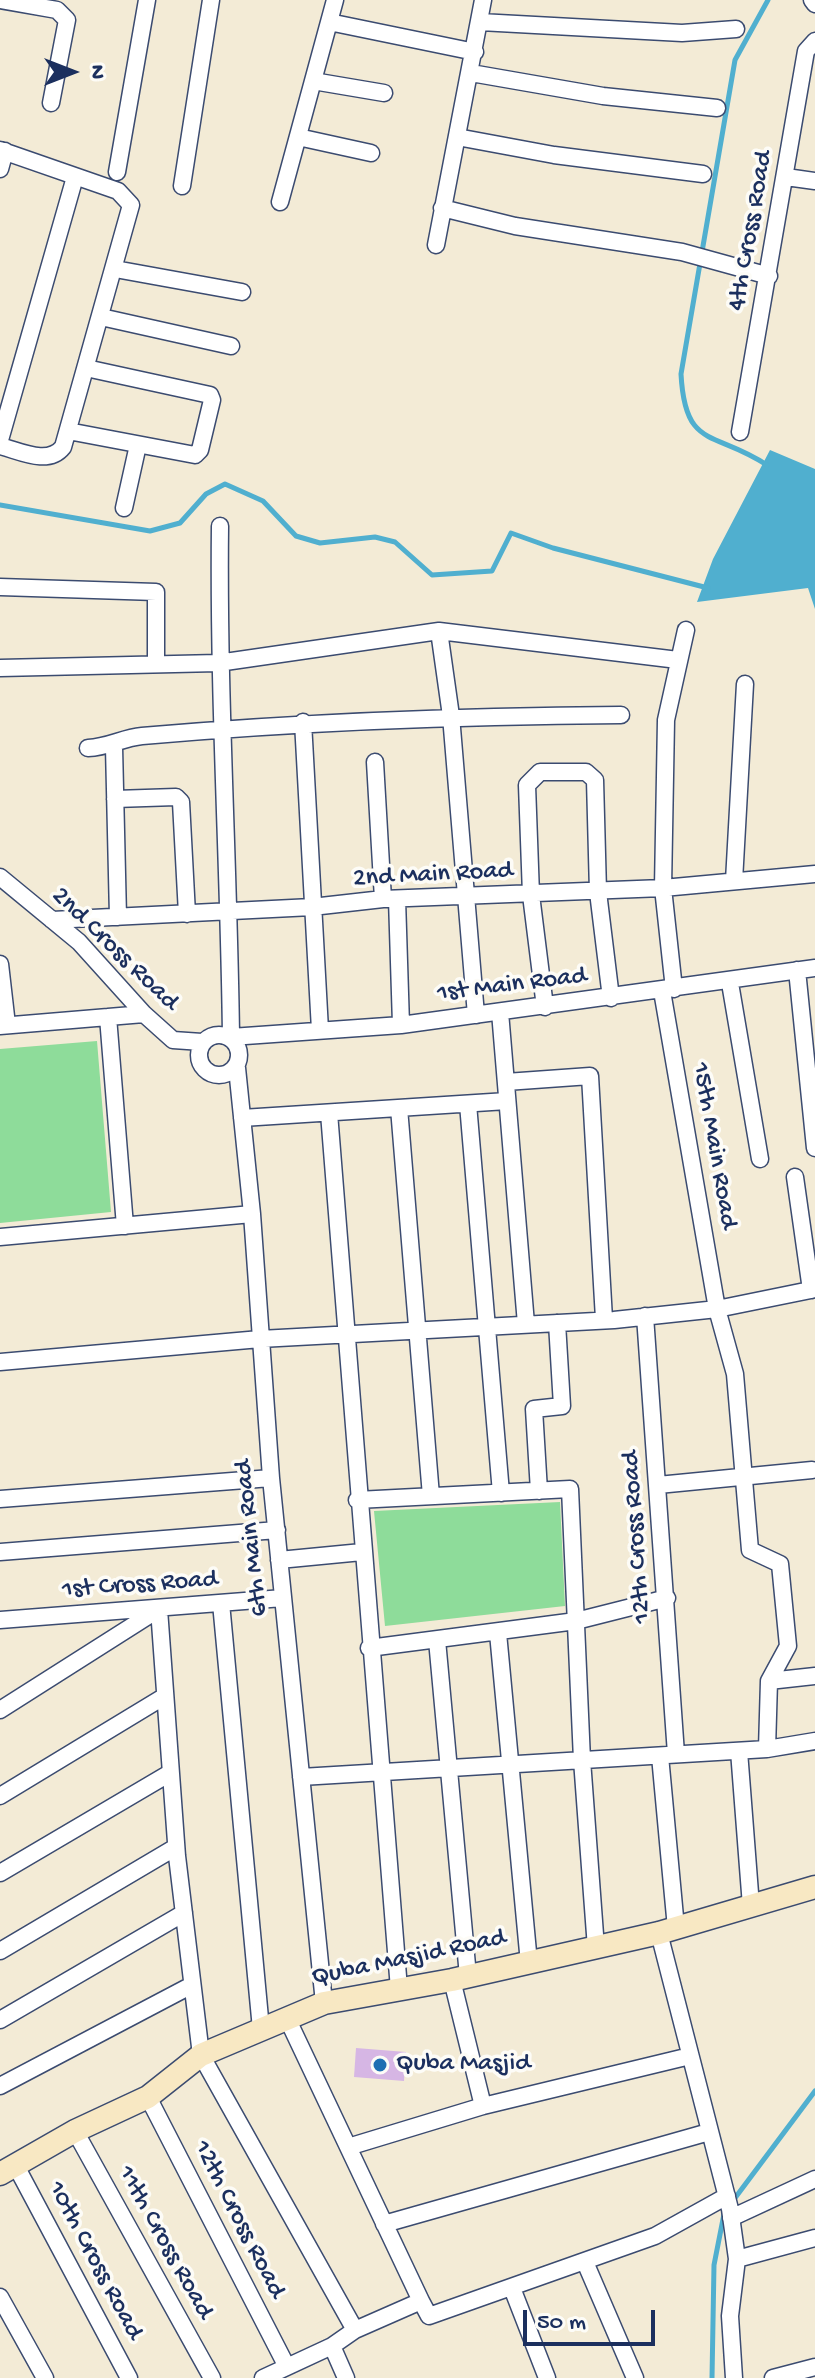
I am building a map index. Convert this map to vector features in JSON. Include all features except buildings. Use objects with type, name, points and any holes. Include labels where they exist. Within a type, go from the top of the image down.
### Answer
[{"type":"street","points":[[0,0],[64,7],[67,27],[51,103]]},
{"type":"street","points":[[117,172],[147,0]]},
{"type":"street","points":[[182,186],[211,0]]},
{"type":"street","points":[[280,202],[335,0]]},
{"type":"street","points":[[436,245],[483,0]]},
{"type":"street","points":[[329,22],[475,52]]},
{"type":"street","points":[[480,22],[652,32],[736,29]]},
{"type":"street","name":"4th Cross Road","points":[[740,432],[806,51],[815,41]]},
{"type":"street","points":[[471,73],[603,96],[717,108]]},
{"type":"street","points":[[313,81],[384,93]]},
{"type":"street","points":[[798,101],[815,106]]},
{"type":"street","points":[[298,137],[371,153]]},
{"type":"street","points":[[457,137],[554,155],[703,174]]},
{"type":"street","points":[[0,169],[2,150],[118,191],[131,205],[63,447],[53,456],[44,457],[0,443],[75,177]]},
{"type":"street","points":[[786,177],[815,181]]},
{"type":"street","points":[[442,208],[529,229],[682,252],[719,265],[769,276]]},
{"type":"street","points":[[115,269],[242,292]]},
{"type":"street","points":[[101,317],[231,346]]},
{"type":"street","points":[[68,431],[195,455],[200,450],[212,400],[210,395],[86,368]]},
{"type":"street","points":[[124,508],[138,445]]},
{"type":"street","points":[[220,526],[218,663],[230,912],[231,1037],[240,1051],[237,1068],[223,1076],[207,1072],[198,1058],[202,1042],[215,1034],[231,1037]]},
{"type":"street","points":[[0,587],[156,592],[156,664]]},
{"type":"street","name":"15th Main Road","points":[[686,630],[666,720],[663,888],[668,990],[717,1309],[735,1374],[750,1550],[780,1564],[788,1646],[769,1681]]},
{"type":"street","points":[[439,631],[451,716],[476,1015]]},
{"type":"street","points":[[0,668],[218,663],[439,631],[678,660]]},
{"type":"street","points":[[734,881],[745,684]]},
{"type":"street","points":[[88,748],[114,747],[133,737],[303,722],[451,716],[621,715]]},
{"type":"street","points":[[303,722],[320,1030]]},
{"type":"street","points":[[114,747],[118,917]]},
{"type":"street","points":[[375,762],[401,1025]]},
{"type":"street","points":[[545,1007],[531,895],[527,785],[540,772],[594,776],[598,892],[611,998]]},
{"type":"street","points":[[115,799],[176,797],[181,802],[187,914]]},
{"type":"street","name":"2nd Main Road","points":[[52,920],[312,907],[390,899],[598,892],[815,874]]},
{"type":"street","name":"2nd Cross Road","points":[[0,877],[79,942],[144,1014],[173,1040],[202,1042]]},
{"type":"street","points":[[0,964],[4,1026],[144,1014]]},
{"type":"street","name":"1st Main Road","points":[[231,1037],[401,1025],[730,983],[815,968]]},
{"type":"street","points":[[797,970],[815,1148]]},
{"type":"street","points":[[730,983],[760,1159]]},
{"type":"street","points":[[500,1012],[526,1324]]},
{"type":"street","points":[[108,1017],[125,1226]]},
{"type":"street","name":"6th Main Road","points":[[237,1068],[252,1214],[271,1478],[324,2003]]},
{"type":"street","points":[[506,1082],[590,1076],[604,1319]]},
{"type":"street","points":[[242,1118],[507,1101]]},
{"type":"street","points":[[468,1104],[501,1493]]},
{"type":"street","points":[[399,1108],[431,1496]]},
{"type":"street","points":[[329,1113],[348,1337],[357,1500],[399,1989]]},
{"type":"street","points":[[0,1362],[260,1339],[348,1337],[645,1316],[717,1309],[813,1290],[795,1177]]},
{"type":"street","points":[[0,1237],[252,1214]]},
{"type":"street","name":"12th Cross Road","points":[[645,1316],[667,1598],[668,1931],[690,2056],[729,2206],[737,2259],[730,2316],[734,2378]]},
{"type":"street","points":[[539,1491],[534,1409],[562,1406],[557,1323]]},
{"type":"street","points":[[658,1485],[812,1470]]},
{"type":"street","points":[[0,1499],[271,1478]]},
{"type":"street","points":[[357,1500],[570,1489],[582,1760],[596,1948]]},
{"type":"street","points":[[0,1552],[277,1530]]},
{"type":"street","points":[[279,1560],[362,1552]]},
{"type":"street","name":"1st Cross Road","points":[[0,1620],[283,1598]]},
{"type":"street","points":[[369,1648],[576,1621],[667,1598]]},
{"type":"street","points":[[221,1603],[261,2029]]},
{"type":"street","points":[[0,1710],[159,1609],[176,1847],[201,2055],[355,2330]]},
{"type":"street","points":[[498,1633],[529,1963]]},
{"type":"street","points":[[437,1640],[460,1978],[483,2106]]},
{"type":"street","points":[[767,1749],[769,1681],[815,1676]]},
{"type":"street","points":[[0,1796],[165,1696]]},
{"type":"street","points":[[301,1777],[739,1751],[815,1741]]},
{"type":"street","points":[[739,1751],[751,1906]]},
{"type":"street","points":[[0,1873],[170,1773]]},
{"type":"street","points":[[0,1951],[176,1847]]},
{"type":"street","name":"Quba Masjid Road","points":[[8,2170],[75,2131],[148,2097],[201,2055],[324,2003],[460,1978],[668,1931],[815,1887]]},
{"type":"street","points":[[0,2020],[184,1913]]},
{"type":"street","points":[[0,2086],[192,1985]]},
{"type":"street","points":[[287,2018],[429,2316],[585,2262],[729,2206],[815,2179]]},
{"type":"street","points":[[348,2147],[483,2106],[690,2056]]},
{"type":"street","name":"12th Cross Road","points":[[148,2097],[286,2365]]},
{"type":"street","name":"11th Cross Road","points":[[75,2131],[212,2378]]},
{"type":"street","points":[[384,2224],[709,2132]]},
{"type":"street","name":"10th Cross Road","points":[[8,2170],[129,2378]]},
{"type":"street","points":[[737,2259],[815,2238]]},
{"type":"street","points":[[585,2262],[635,2378]]},
{"type":"street","points":[[512,2288],[547,2378]]},
{"type":"street","points":[[0,2297],[45,2378]]},
{"type":"street","points":[[265,2377],[332,2346],[355,2330],[421,2301]]},
{"type":"street","points":[[332,2346],[346,2378]]},
{"type":"street","points":[[773,2378],[815,2367]]},
{"type":"green space","points":[[97,1041],[111,1212],[0,1223],[0,1049]]},
{"type":"green space","points":[[560,1502],[565,1606],[385,1626],[374,1511]]},
{"type":"water","points":[[770,450],[815,469],[815,609],[808,588],[697,602],[713,559]]},
{"type":"waterway","points":[[767,465],[696,427],[684,398],[681,374],[735,60],[768,0]]},
{"type":"waterway","points":[[0,505],[150,531],[180,523],[206,494],[225,484],[263,501],[296,536],[320,543],[375,537],[395,542],[432,575],[492,571],[511,533],[553,548],[708,588]]},
{"type":"waterway","points":[[732,2202],[815,2091]]},
{"type":"waterway","points":[[712,2378],[714,2265],[724,2214]]},
{"type":"place","name":"Quba Masjid","points":[[380,2065]]}]
